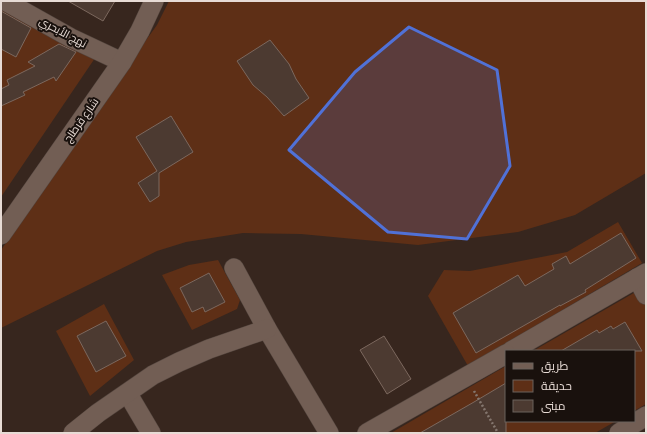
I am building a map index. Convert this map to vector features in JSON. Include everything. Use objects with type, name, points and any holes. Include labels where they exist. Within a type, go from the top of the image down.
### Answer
[{"type":"street","name":"نهج الأبحري","points":[[5,1],[71,38],[122,62]]},
{"type":"street","name":"شارع قرطاج","points":[[1,235],[122,62],[140,31],[154,1]]},
{"type":"street","points":[[234,268],[267,329],[329,433]]},
{"type":"street","points":[[513,350],[641,276],[646,295]]},
{"type":"street","points":[[74,433],[98,413],[128,394],[153,375],[179,362],[223,344],[267,329]]},
{"type":"street","points":[[367,433],[505,355]]},
{"type":"street","points":[[128,394],[151,433]]},
{"type":"street","points":[[619,433],[646,416]]},
{"type":"path","points":[[466,377],[498,433]]},
{"type":"highlighted area","points":[[409,27],[497,70],[510,166],[467,239],[388,232],[289,150],[355,72]]},
{"type":"green space","points":[[169,1],[646,1],[646,173],[575,215],[518,232],[418,245],[301,234],[243,233],[186,242],[157,251],[1,328],[1,250],[157,25]]},
{"type":"green space","points":[[1,2],[95,58],[1,197]]},
{"type":"green space","points":[[618,222],[642,263],[468,366],[428,296],[444,270],[470,271],[567,252]]},
{"type":"green space","points":[[218,260],[240,300],[237,309],[192,330],[162,275],[189,265]]},
{"type":"green space","points":[[646,286],[646,404],[635,410],[635,350],[535,350]]},
{"type":"green space","points":[[104,304],[134,360],[90,396],[56,331]]},
{"type":"green space","points":[[505,367],[505,422],[614,422],[595,433],[391,433]]},
{"type":"building","points":[[68,1],[115,1],[103,21]]},
{"type":"building","points":[[1,11],[31,28],[16,57],[1,49]]},
{"type":"building","points":[[270,40],[289,64],[296,79],[309,98],[284,116],[267,97],[253,85],[237,61]]},
{"type":"building","points":[[59,44],[76,52],[56,81],[54,77],[23,92],[25,95],[1,106],[1,89],[9,85],[7,80],[35,66],[28,62]]},
{"type":"building","points":[[171,116],[193,152],[159,173],[159,196],[150,202],[138,183],[157,171],[136,137]]},
{"type":"building","points":[[621,233],[636,258],[585,290],[586,292],[560,305],[476,353],[453,313],[518,275],[525,286],[554,269],[552,264],[566,256],[570,264]]},
{"type":"building","points":[[209,273],[225,302],[205,312],[203,307],[192,312],[180,288]]},
{"type":"building","points":[[106,321],[126,356],[96,372],[77,336]]},
{"type":"building","points":[[625,322],[642,351],[563,350],[597,330],[599,333],[611,326],[613,329]]},
{"type":"building","points":[[384,336],[411,379],[387,394],[360,350]]},
{"type":"building","points":[[505,384],[506,433],[420,433]]}]
